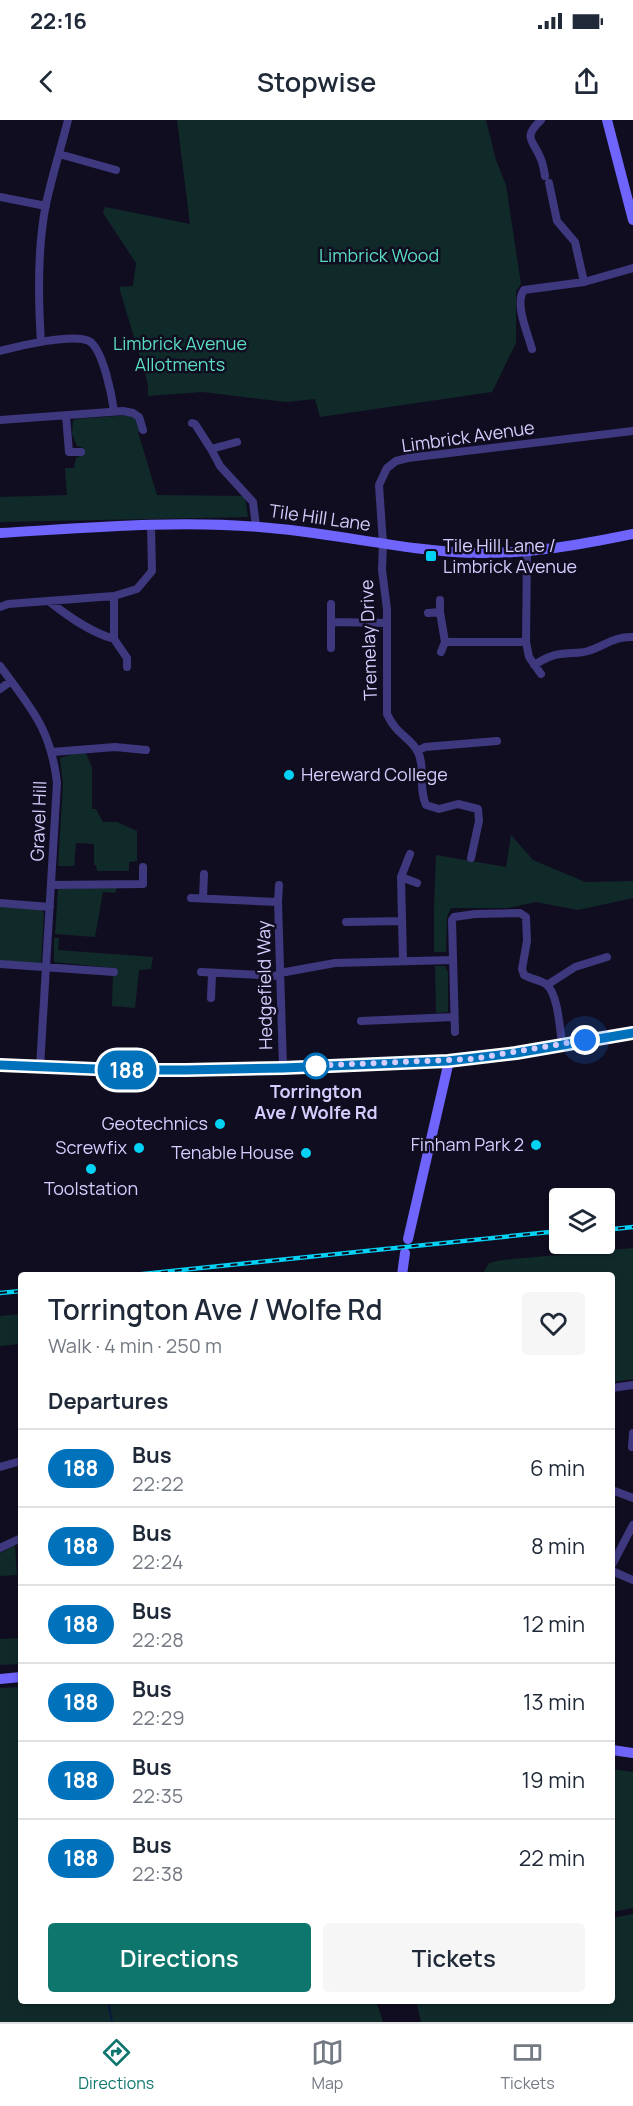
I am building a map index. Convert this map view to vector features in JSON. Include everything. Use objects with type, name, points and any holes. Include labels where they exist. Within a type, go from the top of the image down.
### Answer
[{"type":"street","points":[[41,342],[39,278],[45,206],[68,120]]},
{"type":"street","points":[[541,120],[533,128],[530,138],[533,148],[541,159],[557,221],[574,242],[584,282]]},
{"type":"street","points":[[607,120],[633,220]]},
{"type":"street","points":[[59,154],[116,170]]},
{"type":"street","points":[[0,197],[45,206]]},
{"type":"street","points":[[532,349],[520,306],[521,293],[528,289],[584,282],[633,268]]},
{"type":"street","points":[[0,351],[41,342],[77,339],[88,341],[99,352],[114,411]]},
{"type":"street","points":[[0,420],[114,411],[133,413],[139,417],[142,430]]},
{"type":"street","points":[[66,416],[69,452],[81,452]]},
{"type":"street","points":[[192,423],[211,448],[220,466],[253,502],[256,526]]},
{"type":"street","name":"Limbrick Avenue","points":[[384,544],[379,485],[387,468],[399,460],[633,431]]},
{"type":"street","points":[[211,448],[237,442]]},
{"type":"street","name":"Tile Hill Lane","points":[[0,532],[193,525],[256,526],[309,531],[384,544],[476,553],[566,548],[633,534]]},
{"type":"street","points":[[0,607],[8,604],[114,596],[137,589],[152,572],[151,526]]},
{"type":"street","name":"Tremelay Drive","points":[[384,544],[381,570],[386,594],[387,714],[392,725],[417,751]]},
{"type":"street","points":[[526,551],[526,642],[530,657],[541,674]]},
{"type":"street","points":[[114,596],[114,639],[127,658],[127,667]]},
{"type":"street","points":[[440,600],[445,642],[441,652]]},
{"type":"street","points":[[50,602],[84,626],[114,639]]},
{"type":"street","points":[[330,604],[331,648]]},
{"type":"street","points":[[428,613],[440,612]]},
{"type":"street","points":[[331,622],[387,623]]},
{"type":"street","points":[[534,665],[560,654],[591,650],[613,639],[633,637]]},
{"type":"street","points":[[445,642],[526,642]]},
{"type":"street","name":"Gravel Hill","points":[[0,666],[39,719],[52,753],[57,783],[40,1067]]},
{"type":"street","points":[[0,689],[11,681]]},
{"type":"street","points":[[471,858],[479,821],[478,809],[458,804],[439,809],[426,806],[417,751],[425,747],[497,741]]},
{"type":"street","points":[[52,753],[115,747],[146,750]]},
{"type":"street","points":[[403,961],[401,877],[410,854]]},
{"type":"street","name":"Gravel Hill","points":[[51,885],[143,884],[143,867]]},
{"type":"street","points":[[202,898],[204,874]]},
{"type":"street","points":[[401,877],[417,883]]},
{"type":"street","name":"Hedgefield Way","points":[[279,885],[283,1068]]},
{"type":"street","name":"Hedgefield Way","points":[[191,898],[278,902]]},
{"type":"street","points":[[0,903],[50,907]]},
{"type":"street","points":[[455,1032],[454,916],[520,913],[526,917],[527,940],[522,969],[526,977],[547,985],[552,992],[562,1044]]},
{"type":"street","points":[[346,922],[402,921]]},
{"type":"street","points":[[547,985],[575,967],[607,957]]},
{"type":"street","points":[[201,972],[280,974],[335,963],[453,960]]},
{"type":"street","points":[[0,964],[114,972]]},
{"type":"street","points":[[211,998],[212,974]]},
{"type":"street","points":[[361,1021],[454,1017]]},
{"type":"street","points":[[0,1065],[119,1070],[283,1068],[448,1061],[502,1055],[633,1033]]},
{"type":"street","points":[[408,1239],[448,1061]]},
{"type":"street","points":[[402,1272],[405,1253]]},
{"type":"street","points":[[615,1388],[633,1385]]},
{"type":"street","points":[[623,1448],[633,1448],[633,1433]]},
{"type":"street","points":[[0,1467],[18,1462]]},
{"type":"street","points":[[615,1491],[633,1498]]},
{"type":"street","points":[[615,1559],[633,1525]]},
{"type":"street","points":[[0,1548],[18,1539]]},
{"type":"street","points":[[615,1572],[633,1580]]},
{"type":"street","points":[[0,1678],[18,1677]]},
{"type":"street","points":[[615,1750],[633,1753]]},
{"type":"green space","name":"Limbrick Wood","points":[[177,120],[486,120],[496,160],[506,185],[521,284],[516,291],[516,343],[492,392],[320,417],[315,399],[286,402],[203,392],[148,396],[148,384],[119,287],[133,286],[136,263],[103,213],[105,207],[190,224]]},
{"type":"green space","points":[[131,415],[136,417],[141,431],[138,432],[157,495],[245,496],[248,517],[0,522],[0,497],[67,495],[65,468],[74,468],[76,458],[84,454],[84,448],[77,446],[72,434],[73,421]]},
{"type":"green space","points":[[86,753],[92,767],[92,809],[96,809],[103,822],[117,822],[137,831],[137,861],[129,862],[129,871],[97,871],[94,865],[94,844],[76,843],[74,866],[58,866],[63,785],[60,758]]},
{"type":"green space","points":[[511,835],[533,860],[585,882],[633,881],[633,898],[578,910],[536,902],[508,908],[451,908],[447,917],[446,952],[434,952],[436,855],[506,867]]},
{"type":"green space","points":[[117,887],[115,893],[103,892],[95,937],[55,934],[58,889]]},
{"type":"green space","points":[[0,906],[40,909],[44,913],[41,965],[0,963]]},
{"type":"green space","points":[[54,938],[59,938],[58,950],[153,957],[151,969],[139,970],[135,1008],[112,1006],[113,968],[54,962]]},
{"type":"green space","points":[[435,966],[445,966],[448,972],[448,1012],[436,1013]]},
{"type":"green space","points":[[633,1248],[633,1379],[615,1382],[615,1272],[484,1272],[489,1263],[568,1254],[615,1254],[615,1250]]},
{"type":"green space","points":[[18,1314],[18,1344],[0,1346],[0,1316]]},
{"type":"green space","points":[[15,1545],[17,1575],[0,1576],[0,1553]]},
{"type":"green space","points":[[18,1638],[18,1664],[0,1665],[0,1639]]},
{"type":"green space","points":[[18,1687],[18,2004],[377,2004],[383,2022],[0,2022],[0,1688]]},
{"type":"green space","points":[[615,1769],[633,1772],[633,1908],[615,1911]]},
{"type":"green space","points":[[633,1914],[633,2022],[421,2022],[417,2004],[615,2004],[615,1917]]},
{"type":"waterway","points":[[109,2004],[112,2022]]},
{"type":"railway","points":[[615,1229],[633,1227]]},
{"type":"railway","points":[[162,1272],[549,1232]]},
{"type":"railway","points":[[0,1293],[18,1291]]},
{"type":"bus line","name":"188","points":[[0,1065],[119,1070],[186,1070],[448,1061],[516,1053],[633,1033]]},
{"type":"place","name":"Tile Hill Lane / Limbrick Avenue","points":[[431,556]]},
{"type":"place","name":"Hereward College","points":[[289,775]]},
{"type":"place","name":"Torrington Ave / Wolfe Rd","points":[[316,1066]]},
{"type":"place","name":"Geotechnics","points":[[220,1124]]},
{"type":"place","name":"Finham Park 2","points":[[536,1145]]},
{"type":"place","name":"Screwfix","points":[[139,1148]]},
{"type":"place","name":"Tenable House","points":[[306,1153]]},
{"type":"place","name":"Toolstation","points":[[91,1169]]},
{"type":"route","points":[[316,1066],[307,1066],[472,1059],[585,1040]]},
{"type":"park label","name":"Limbrick Avenue Allotments","points":[[180,354]]}]
